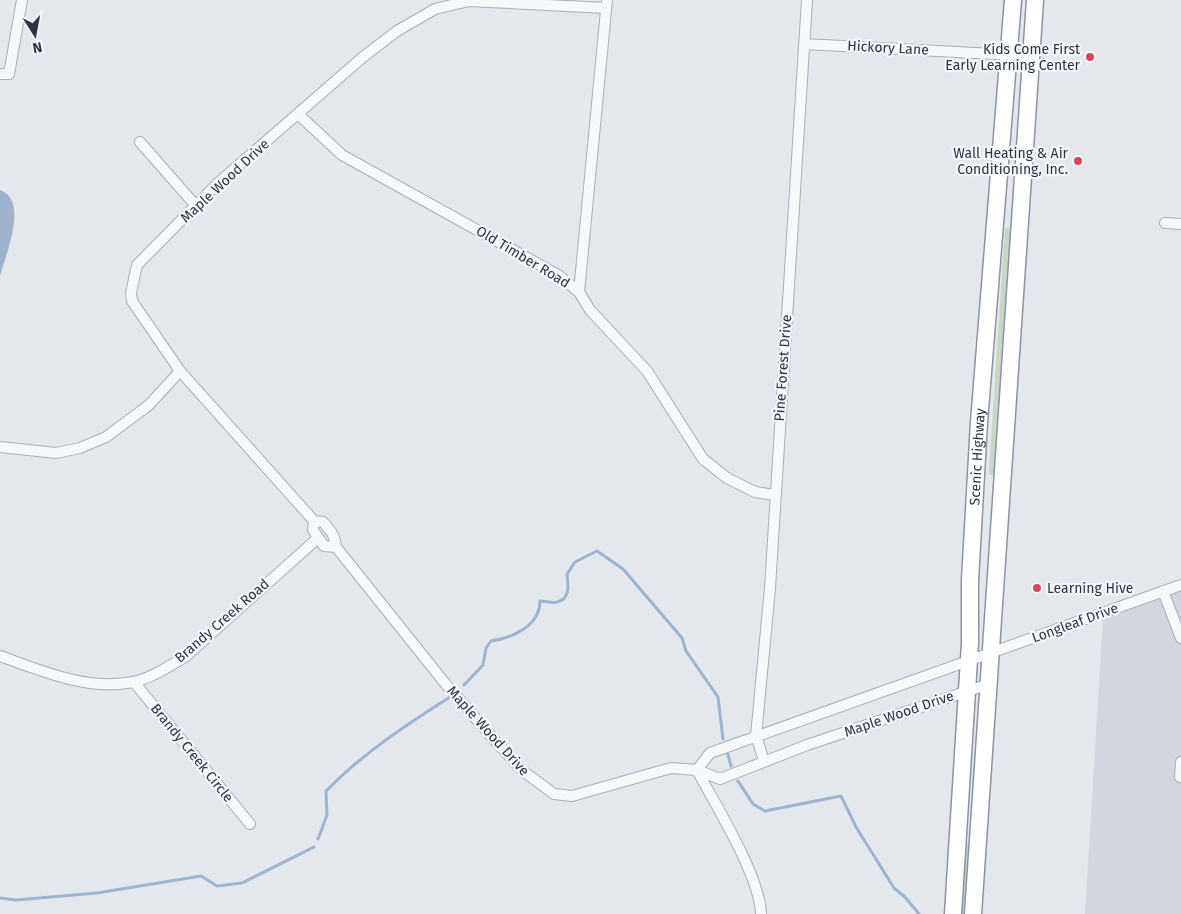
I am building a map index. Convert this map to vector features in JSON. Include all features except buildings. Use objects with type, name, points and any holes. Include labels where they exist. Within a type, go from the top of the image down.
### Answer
[{"type":"highway","name":"Scenic Highway","points":[[953,914],[979,429],[1013,0]]},
{"type":"highway","name":"Scenic Highway","points":[[973,914],[1035,0]]},
{"type":"street","points":[[0,74],[9,74],[22,0]]},
{"type":"street","name":"Maple Wood Drive","points":[[606,4],[469,0],[436,9],[397,31],[363,57],[217,184],[137,265],[130,293],[132,302],[180,371],[314,521],[323,522],[336,536],[336,547],[444,682],[522,770],[554,794],[572,796],[671,768],[697,770],[720,779],[764,761],[989,684]]},
{"type":"street","name":"Pine Forest Drive","points":[[756,736],[770,588],[806,0]]},
{"type":"street","points":[[580,292],[606,4]]},
{"type":"street","name":"Hickory Lane","points":[[804,44],[1031,56]]},
{"type":"street","name":"Old Timber Road","points":[[298,114],[342,155],[558,275],[580,292],[590,310],[647,371],[703,459],[727,478],[755,492],[775,495]]},
{"type":"street","points":[[140,142],[196,206]]},
{"type":"street","points":[[1165,223],[1181,224]]},
{"type":"street","points":[[0,447],[56,453],[80,448],[106,437],[150,405],[180,371]]},
{"type":"street","name":"Maple Wood Drive","points":[[314,521],[313,530],[324,546],[336,547]]},
{"type":"street","name":"Brandy Creek Road","points":[[0,656],[89,683],[108,685],[134,682],[160,672],[185,657],[318,538]]},
{"type":"street","name":"Longleaf Drive","points":[[968,660],[1181,585]]},
{"type":"street","points":[[1163,591],[1181,638]]},
{"type":"street","name":"Maple Wood Drive","points":[[697,770],[710,752],[968,660]]},
{"type":"street","name":"Brandy Creek Circle","points":[[134,682],[250,824]]},
{"type":"street","points":[[756,736],[764,761]]},
{"type":"street","points":[[1180,776],[1181,762]]},
{"type":"street","points":[[697,770],[750,872],[761,914]]},
{"type":"shaded area","points":[[1181,589],[1181,914],[1085,914],[1103,618]]},
{"type":"green space","points":[[1005,228],[1013,229],[996,475],[990,475],[989,471]]},
{"type":"green space","points":[[964,843],[971,844],[966,914],[959,914]]},
{"type":"water","points":[[0,190],[9,196],[13,205],[14,216],[10,242],[0,276]]},
{"type":"waterway","points":[[464,685],[483,665],[486,648],[491,641],[516,634],[530,624],[539,610],[540,601],[555,603],[565,598],[568,591],[567,574],[575,562],[597,551],[623,569],[682,638],[686,651],[718,697],[723,739]]},
{"type":"waterway","points":[[318,839],[327,815],[326,791],[369,752],[450,697]]},
{"type":"waterway","points":[[727,751],[731,766]]},
{"type":"waterway","points":[[738,781],[753,804],[765,811],[841,796],[856,827],[894,888],[905,897],[919,914]]},
{"type":"waterway","points":[[0,898],[16,900],[97,893],[201,876],[217,886],[242,883],[314,847]]},
{"type":"place","name":"Kids Come First Early Learning Center","points":[[1090,57]]},
{"type":"place","name":"Wall Heating & Air Conditioning, Inc.","points":[[1078,161]]},
{"type":"place","name":"Learning Hive","points":[[1037,588]]}]
